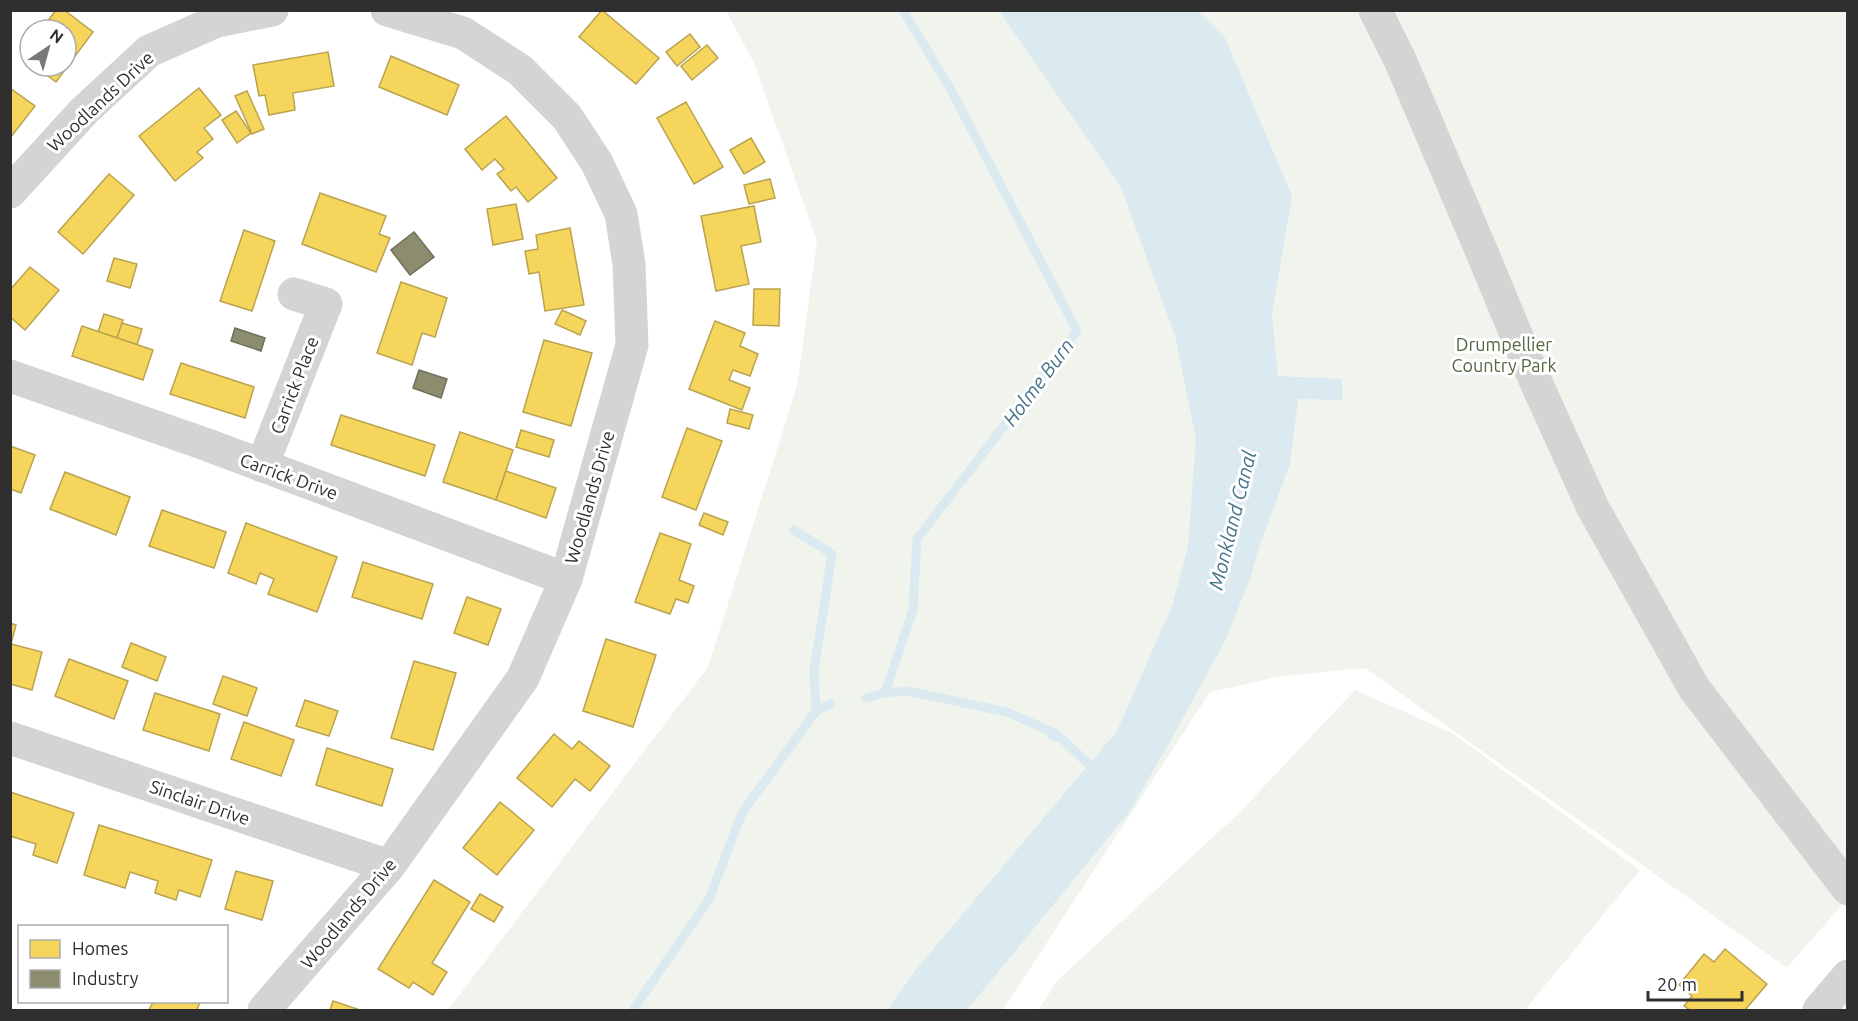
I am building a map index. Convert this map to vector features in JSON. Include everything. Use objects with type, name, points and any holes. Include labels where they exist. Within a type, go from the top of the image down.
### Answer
[{"type":"street","name":"Woodlands Drive","points":[[10,192],[84,111],[149,51],[217,21],[272,10]]},
{"type":"street","name":"Woodlands Drive","points":[[264,1011],[389,866],[523,678],[566,579],[632,345],[629,264],[621,214],[597,163],[567,117],[520,70],[463,33],[387,10]]},
{"type":"street","points":[[1375,10],[1400,60],[1535,380],[1593,507],[1694,688],[1848,889]]},
{"type":"street","name":"Carrick Place","points":[[262,466],[339,309],[294,294]]},
{"type":"street","name":"Carrick Drive","points":[[10,376],[262,466],[566,579]]},
{"type":"street","name":"Sinclair Drive","points":[[10,738],[389,866]]},
{"type":"street","points":[[1819,1011],[1848,976]]},
{"type":"green space","name":"Drumpellier Country Park","points":[[726,11],[1847,11],[1847,899],[1787,968],[1365,668],[1283,676],[1210,692],[1003,1010],[448,1010],[708,667],[797,386],[817,241],[754,63]]},
{"type":"green space","points":[[1355,690],[1452,733],[1640,870],[1525,1010],[1038,1010],[1058,980],[1239,813]]},
{"type":"water","name":"Monkland Canal","points":[[999,11],[1198,11],[1225,38],[1292,196],[1272,314],[1278,376],[1342,379],[1342,400],[1298,399],[1290,464],[1259,547],[1251,576],[1224,643],[1130,811],[967,1010],[887,1010],[919,966],[1117,731],[1172,606],[1188,547],[1196,438],[1175,336],[1121,187]]},
{"type":"building: Homes","points":[[56,10],[64,10],[75,18],[50,18]]},
{"type":"building: Homes","points":[[602,10],[659,58],[636,84],[579,37]]},
{"type":"building: Homes","points":[[78,21],[93,32],[78,52]]},
{"type":"building: Homes","points":[[690,34],[700,47],[677,66],[666,52]]},
{"type":"building: Homes","points":[[707,45],[718,58],[692,80],[681,66]]},
{"type":"building: Homes","points":[[328,52],[334,86],[293,93],[295,110],[269,115],[265,95],[259,96],[253,65]]},
{"type":"building: Homes","points":[[391,56],[459,85],[447,115],[379,87]]},
{"type":"building: Homes","points":[[10,88],[35,106],[10,138]]},
{"type":"building: Homes","points":[[199,88],[221,115],[204,128],[213,139],[197,152],[203,158],[175,181],[139,136]]},
{"type":"building: Homes","points":[[247,91],[264,129],[252,134],[235,96]]},
{"type":"building: Homes","points":[[686,102],[723,167],[694,184],[657,118]]},
{"type":"building: Homes","points":[[236,111],[251,133],[237,143],[222,120]]},
{"type":"building: Homes","points":[[506,116],[557,178],[528,202],[516,187],[511,191],[497,174],[504,169],[495,159],[482,170],[465,149]]},
{"type":"building: Homes","points":[[751,138],[765,162],[744,174],[730,150]]},
{"type":"building: Homes","points":[[109,174],[134,195],[83,254],[58,232]]},
{"type":"building: Homes","points":[[770,179],[775,198],[749,204],[744,185]]},
{"type":"building: Homes","points":[[320,193],[386,216],[379,234],[390,238],[376,272],[302,244]]},
{"type":"building: Homes","points":[[516,204],[523,239],[493,245],[487,209]]},
{"type":"building: Homes","points":[[754,206],[761,242],[741,246],[749,284],[716,291],[701,216]]},
{"type":"building: Homes","points":[[570,228],[584,305],[545,311],[539,272],[529,274],[525,251],[538,249],[536,235]]},
{"type":"building: Homes","points":[[244,230],[275,241],[252,311],[220,301]]},
{"type":"building: Homes","points":[[114,258],[137,264],[130,288],[107,281]]},
{"type":"building: Homes","points":[[30,267],[59,290],[25,330],[10,317],[10,290]]},
{"type":"building: Homes","points":[[401,282],[447,298],[435,337],[422,333],[412,365],[377,353]]},
{"type":"building: Homes","points":[[754,289],[780,289],[779,326],[753,325]]},
{"type":"building: Homes","points":[[562,310],[586,321],[580,335],[555,324]]},
{"type":"building: Homes","points":[[104,314],[123,320],[117,338],[98,332]]},
{"type":"building: Homes","points":[[715,321],[745,333],[740,346],[758,354],[750,376],[733,370],[729,380],[750,388],[742,410],[689,389]]},
{"type":"building: Homes","points":[[122,323],[142,329],[137,345],[117,338]]},
{"type":"building: Homes","points":[[82,326],[153,350],[143,380],[72,356]]},
{"type":"building: Homes","points":[[544,340],[592,353],[571,426],[523,412]]},
{"type":"building: Homes","points":[[181,363],[254,387],[245,418],[170,394]]},
{"type":"building: Homes","points":[[730,409],[753,415],[749,429],[727,423]]},
{"type":"building: Homes","points":[[341,415],[435,445],[425,476],[331,445]]},
{"type":"building: Homes","points":[[687,428],[722,441],[696,510],[662,497]]},
{"type":"building: Homes","points":[[521,430],[554,440],[549,457],[516,447]]},
{"type":"building: Homes","points":[[460,432],[513,450],[496,500],[443,482]]},
{"type":"building: Homes","points":[[10,446],[35,455],[21,493],[10,489]]},
{"type":"building: Homes","points":[[506,471],[556,488],[546,518],[496,500]]},
{"type":"building: Homes","points":[[65,472],[130,497],[116,535],[50,509]]},
{"type":"building: Homes","points":[[162,510],[226,532],[214,568],[149,546]]},
{"type":"building: Homes","points":[[704,513],[728,522],[723,535],[699,525]]},
{"type":"building: Homes","points":[[246,523],[337,557],[317,612],[268,594],[274,579],[260,573],[256,584],[228,573]]},
{"type":"building: Homes","points":[[660,533],[691,544],[679,580],[694,586],[688,603],[676,599],[670,614],[635,602]]},
{"type":"building: Homes","points":[[363,562],[433,584],[422,619],[352,597]]},
{"type":"building: Homes","points":[[467,597],[501,609],[488,645],[454,633]]},
{"type":"building: Homes","points":[[10,623],[16,625],[11,644],[42,652],[32,690],[10,684]]},
{"type":"building: Homes","points":[[606,639],[656,655],[633,727],[583,711]]},
{"type":"building: Homes","points":[[131,643],[166,657],[157,681],[122,667]]},
{"type":"building: Homes","points":[[69,659],[128,681],[114,719],[55,696]]},
{"type":"building: Homes","points":[[414,661],[456,673],[433,750],[391,738]]},
{"type":"building: Homes","points":[[223,676],[257,688],[247,716],[213,704]]},
{"type":"building: Homes","points":[[155,693],[220,714],[209,751],[143,730]]},
{"type":"building: Homes","points":[[305,700],[338,711],[329,736],[296,726]]},
{"type":"building: Homes","points":[[244,722],[294,740],[281,776],[231,759]]},
{"type":"building: Homes","points":[[554,734],[572,749],[579,741],[610,766],[590,791],[575,779],[552,807],[517,778]]},
{"type":"building: Homes","points":[[327,748],[393,769],[382,806],[316,785]]},
{"type":"building: Homes","points":[[10,792],[74,813],[57,863],[33,855],[36,844],[10,836]]},
{"type":"building: Homes","points":[[500,802],[534,830],[497,875],[463,848]]},
{"type":"building: Homes","points":[[99,825],[212,860],[200,897],[179,890],[176,900],[155,893],[158,881],[130,872],[125,888],[84,875]]},
{"type":"building: Homes","points":[[236,871],[273,881],[262,920],[225,909]]},
{"type":"building: Homes","points":[[434,880],[470,902],[432,963],[447,972],[433,995],[413,982],[409,988],[378,969]]},
{"type":"building: Homes","points":[[480,894],[503,907],[494,922],[471,909]]},
{"type":"building: Homes","points":[[1725,949],[1767,984],[1745,1010],[1690,1010],[1684,1006],[1692,996],[1679,985],[1704,954],[1714,962]]},
{"type":"building: Homes","points":[[333,1001],[360,1010],[330,1010]]},
{"type":"building: Homes","points":[[152,1003],[200,1003],[197,1010],[149,1010]]},
{"type":"building: Industry","points":[[414,232],[434,257],[410,275],[391,250]]},
{"type":"building: Industry","points":[[235,328],[265,338],[261,351],[231,341]]},
{"type":"building: Industry","points":[[419,370],[447,379],[441,398],[413,388]]},
{"type":"waterway","name":"Holme Burn","points":[[885,693],[913,610],[917,539],[1077,331],[951,90],[903,10]]},
{"type":"waterway","points":[[794,530],[832,554],[814,671],[816,711]]},
{"type":"waterway","points":[[866,698],[907,691],[1007,712],[1057,734]]},
{"type":"waterway","points":[[633,1010],[709,899],[742,813],[816,711],[831,704]]},
{"type":"waterway","points":[[1051,735],[1062,739],[1098,773]]}]
